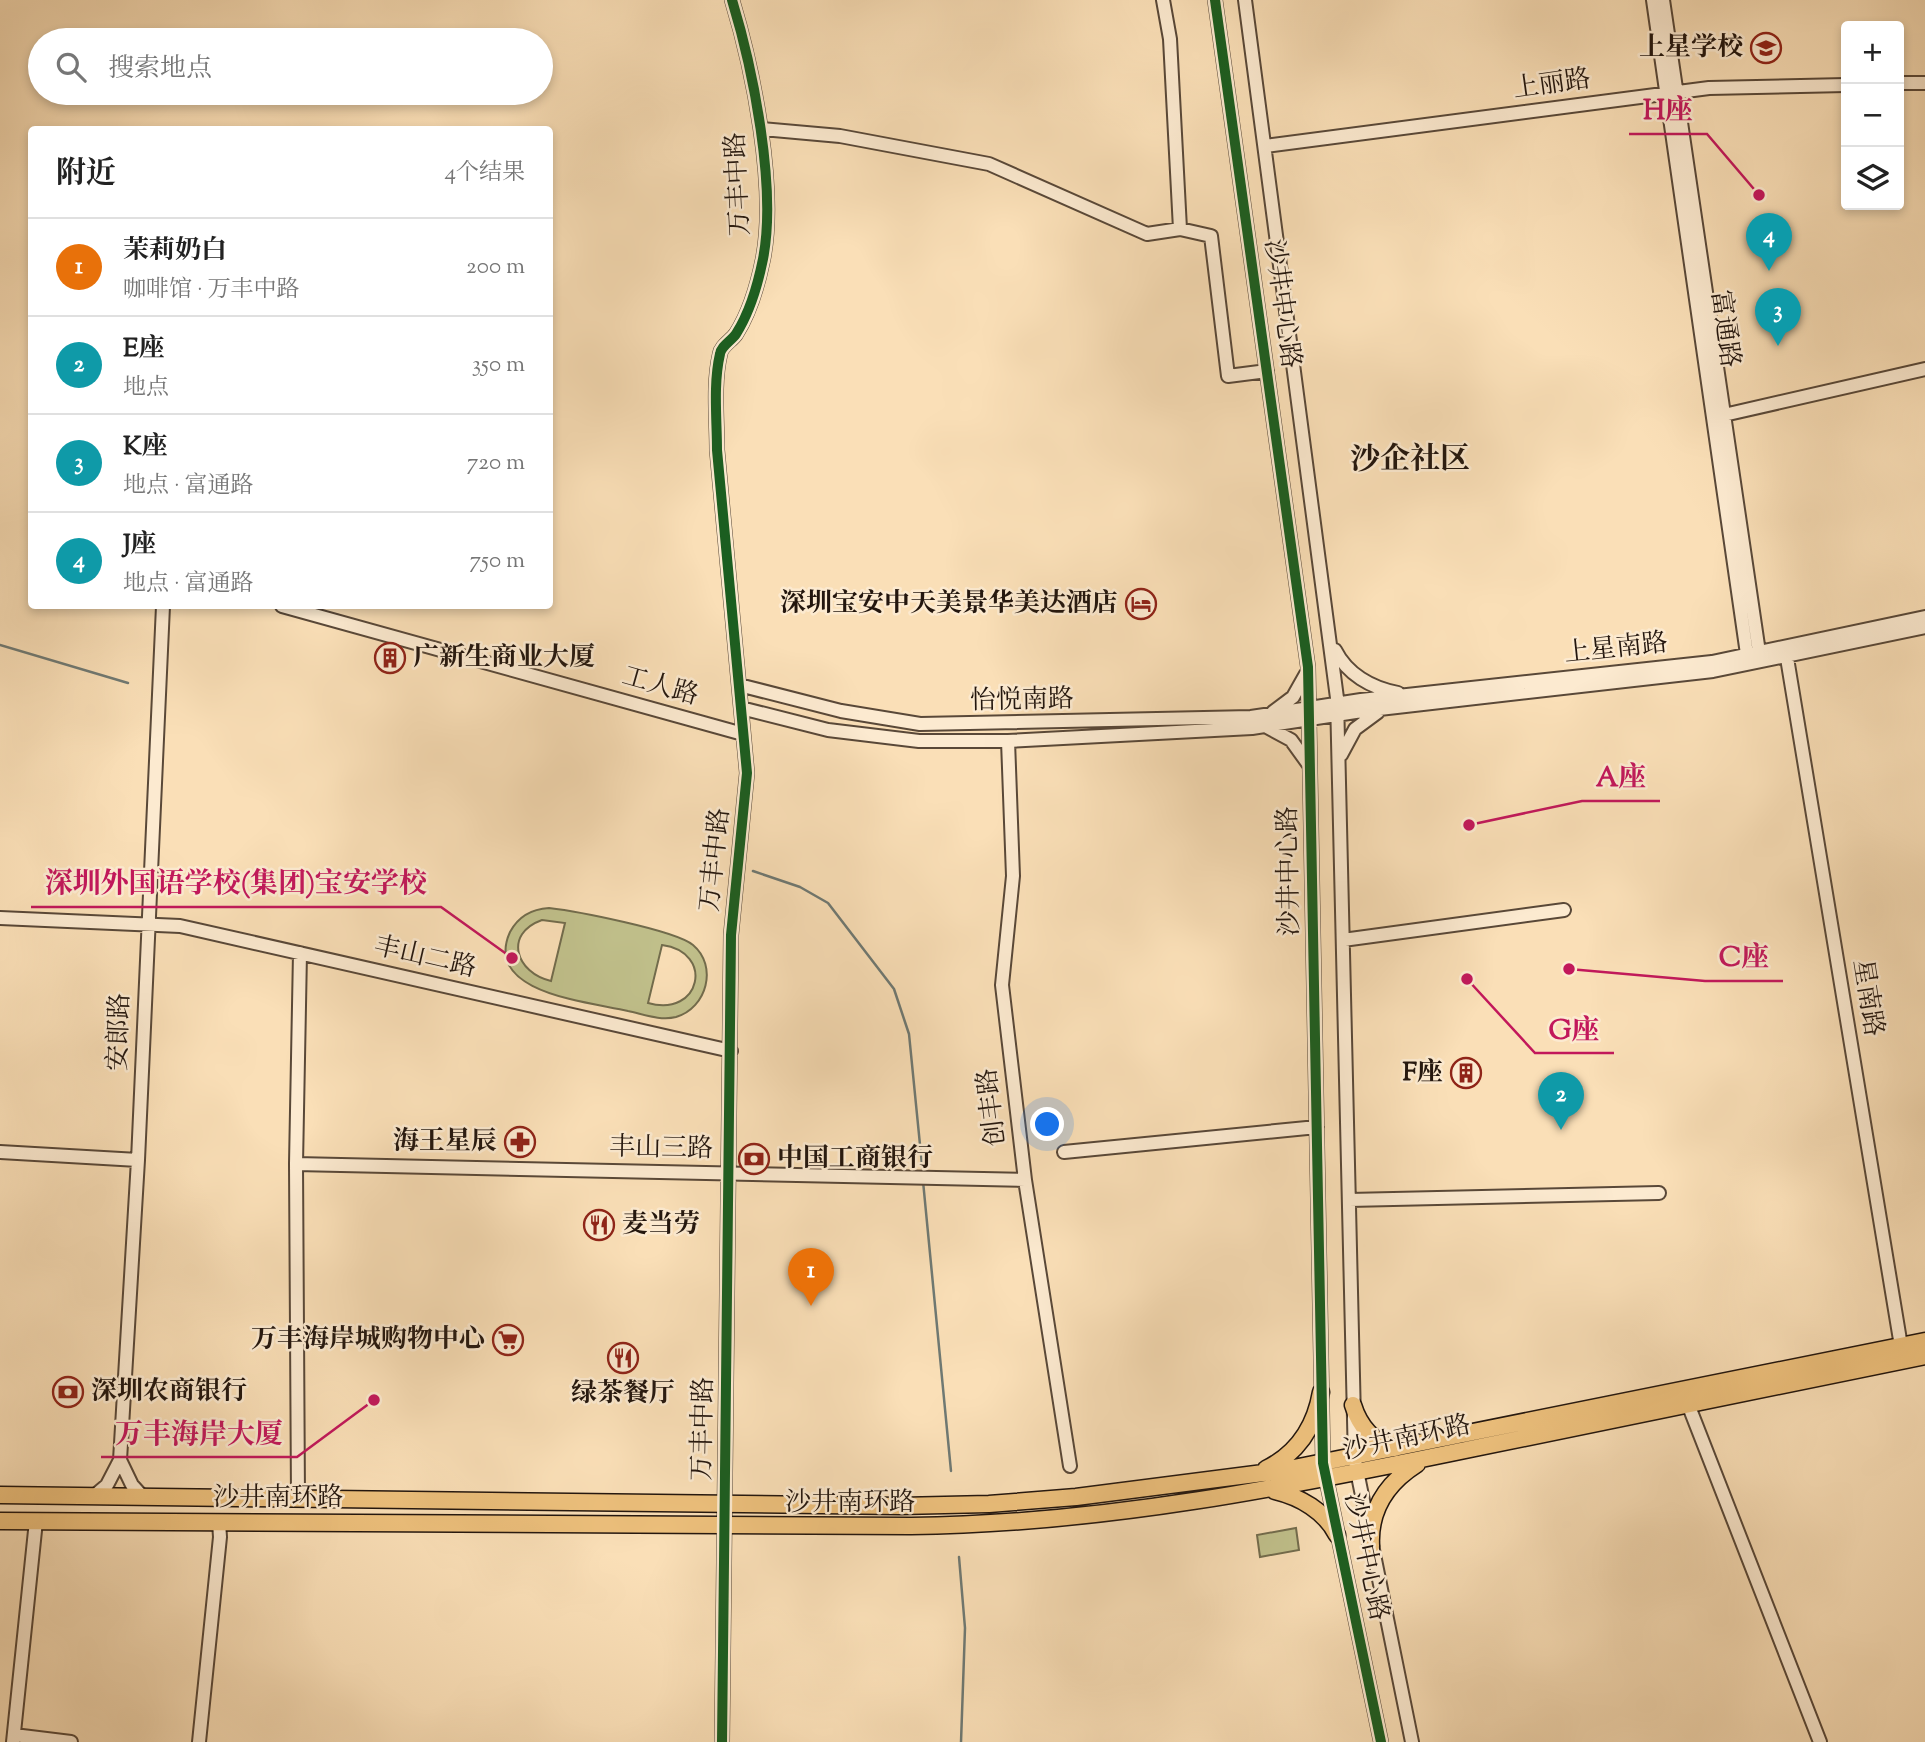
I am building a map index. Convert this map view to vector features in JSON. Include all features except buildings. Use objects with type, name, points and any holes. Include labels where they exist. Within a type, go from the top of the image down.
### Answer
[{"type":"main road","name":"沙井南环路","points":[[0,1521],[725,1525],[984,1524],[1073,1517],[1208,1500],[1326,1479],[1398,1448],[1925,1341]]},
{"type":"main road","name":"沙井南环路","points":[[0,1494],[989,1504],[1206,1482],[1323,1462],[1355,1465],[1430,1458],[1925,1356]]},
{"type":"main road","points":[[1252,1475],[1282,1460],[1302,1441],[1314,1419],[1321,1392]]},
{"type":"main road","points":[[1353,1405],[1360,1422],[1373,1437],[1385,1445],[1398,1448]]},
{"type":"main road","points":[[1371,1546],[1374,1516],[1385,1493],[1402,1474],[1430,1458]]},
{"type":"main road","points":[[1206,1482],[1212,1483],[1217,1490],[1215,1496],[1208,1500]]},
{"type":"main road","points":[[1269,1490],[1288,1494],[1311,1506],[1337,1535]]},
{"type":"street","name":"万丰中路","points":[[722,1742],[731,935],[747,788],[717,450],[719,364],[720,352],[737,333],[744,318],[764,257],[767,219],[761,129],[743,36],[732,0]]},
{"type":"street","points":[[1163,0],[1170,39],[1180,229]]},
{"type":"street","name":"沙井中心路","points":[[1215,0],[1308,667],[1323,1462],[1381,1742]]},
{"type":"street","name":"沙井中心路","points":[[1245,0],[1331,639],[1337,709],[1355,1465],[1412,1742]]},
{"type":"street","name":"富通路","points":[[1653,0],[1672,93],[1724,415],[1754,659]]},
{"type":"street","name":"富通路","points":[[1663,0],[1672,93],[1754,659]]},
{"type":"street","points":[[1904,83],[1925,83]]},
{"type":"street","name":"上丽路","points":[[1265,146],[1672,93],[1841,85]]},
{"type":"street","points":[[761,129],[840,136],[989,164],[1147,234],[1180,229],[1211,236],[1228,376],[1267,371]]},
{"type":"street","points":[[1724,415],[1925,369]]},
{"type":"street","name":"安郎路","points":[[94,1496],[107,1485],[120,1460],[138,1160],[163,609]]},
{"type":"street","name":"工人路","points":[[293,609],[743,734]]},
{"type":"street","name":"上星南路","points":[[1337,709],[1387,709],[1754,659],[1925,617]]},
{"type":"street","name":"上星南路","points":[[1310,714],[1412,695],[1754,659],[1787,658],[1925,627]]},
{"type":"street","points":[[1331,639],[1339,658],[1359,678],[1384,690],[1412,695]]},
{"type":"street","name":"星南路","points":[[1787,658],[1901,1346]]},
{"type":"street","points":[[1308,667],[1304,680],[1293,697],[1264,721],[1291,740],[1303,753],[1311,771]]},
{"type":"street","name":"怡悦南路","points":[[739,685],[841,711],[920,724],[1264,721]]},
{"type":"street","name":"怡悦南路","points":[[741,708],[828,730],[919,741],[1008,741],[1264,721],[1310,714]]},
{"type":"street","points":[[1339,762],[1355,729],[1365,719],[1387,709]]},
{"type":"street","name":"创丰路","points":[[1008,741],[1013,876],[1002,985],[1025,1180],[1070,1466]]},
{"type":"street","points":[[1343,940],[1564,910]]},
{"type":"street","name":"丰山二路","points":[[0,918],[180,926],[731,1051]]},
{"type":"street","points":[[298,1498],[296,1164],[300,953]]},
{"type":"street","points":[[1063,1152],[1317,1127]]},
{"type":"street","points":[[0,1152],[138,1160]]},
{"type":"street","name":"丰山三路","points":[[296,1164],[1025,1180]]},
{"type":"street","points":[[1349,1200],[1660,1193]]},
{"type":"street","points":[[1688,1404],[1820,1742]]},
{"type":"street","points":[[120,1460],[132,1485],[142,1496]]},
{"type":"street","points":[[36,1521],[13,1739],[71,1742]]},
{"type":"street","points":[[199,1742],[220,1537],[219,1522]]},
{"type":"green space","points":[[543,909],[624,922],[683,939],[701,954],[705,964],[706,986],[702,996],[687,1012],[664,1018],[567,998],[526,982],[512,969],[506,953],[510,932],[521,918]],"holes":[[[542,920],[565,923],[551,981],[529,970],[519,953],[518,943],[522,934]],[[662,945],[679,950],[690,959],[695,970],[695,982],[690,993],[680,1001],[666,1005],[648,1003]]]},
{"type":"green space","points":[[1296,1528],[1299,1550],[1260,1557],[1257,1535]]},
{"type":"waterway","points":[[0,645],[128,683]]},
{"type":"waterway","points":[[753,871],[800,887],[828,903],[894,989],[909,1034],[923,1175]]},
{"type":"waterway","points":[[923,1181],[951,1471]]},
{"type":"waterway","points":[[959,1557],[965,1628],[961,1742]]},
{"type":"cycle path","points":[[722,1742],[731,935],[747,773],[717,450],[716,390],[721,351],[736,334],[749,307],[759,278],[767,230],[761,129],[748,60],[732,0]]},
{"type":"cycle path","points":[[1215,0],[1308,667],[1323,1463],[1381,1742]]},
{"type":"place","name":"上星学校","points":[[1766,48]]},
{"type":"place","name":"H座","points":[[1759,195]]},
{"type":"place","name":"J座","points":[[1769,271]]},
{"type":"place","name":"K座","points":[[1778,346]]},
{"type":"place","name":"深圳宝安中天美景华美达酒店","points":[[1141,604]]},
{"type":"place","name":"广新生商业大厦","points":[[390,658]]},
{"type":"place","name":"A座","points":[[1469,825]]},
{"type":"place","name":"深圳外国语学校(集团)宝安学校","points":[[512,958]]},
{"type":"place","name":"C座","points":[[1569,969]]},
{"type":"place","name":"G座","points":[[1467,979]]},
{"type":"place","name":"F座","points":[[1466,1073]]},
{"type":"place","name":"E座","points":[[1561,1130]]},
{"type":"place","name":"海王星辰","points":[[520,1142]]},
{"type":"place","name":"中国工商银行","points":[[754,1159]]},
{"type":"place","name":"麦当劳","points":[[599,1225]]},
{"type":"place","name":"茉莉奶白","points":[[811,1306]]},
{"type":"place","name":"万丰海岸城购物中心","points":[[508,1340]]},
{"type":"place","name":"绿茶餐厅","points":[[623,1358]]},
{"type":"place","name":"深圳农商银行","points":[[68,1392]]},
{"type":"place","name":"万丰海岸大厦","points":[[374,1400]]},
{"type":"district","name":"沙企社区","points":[[1410,460]]}]
